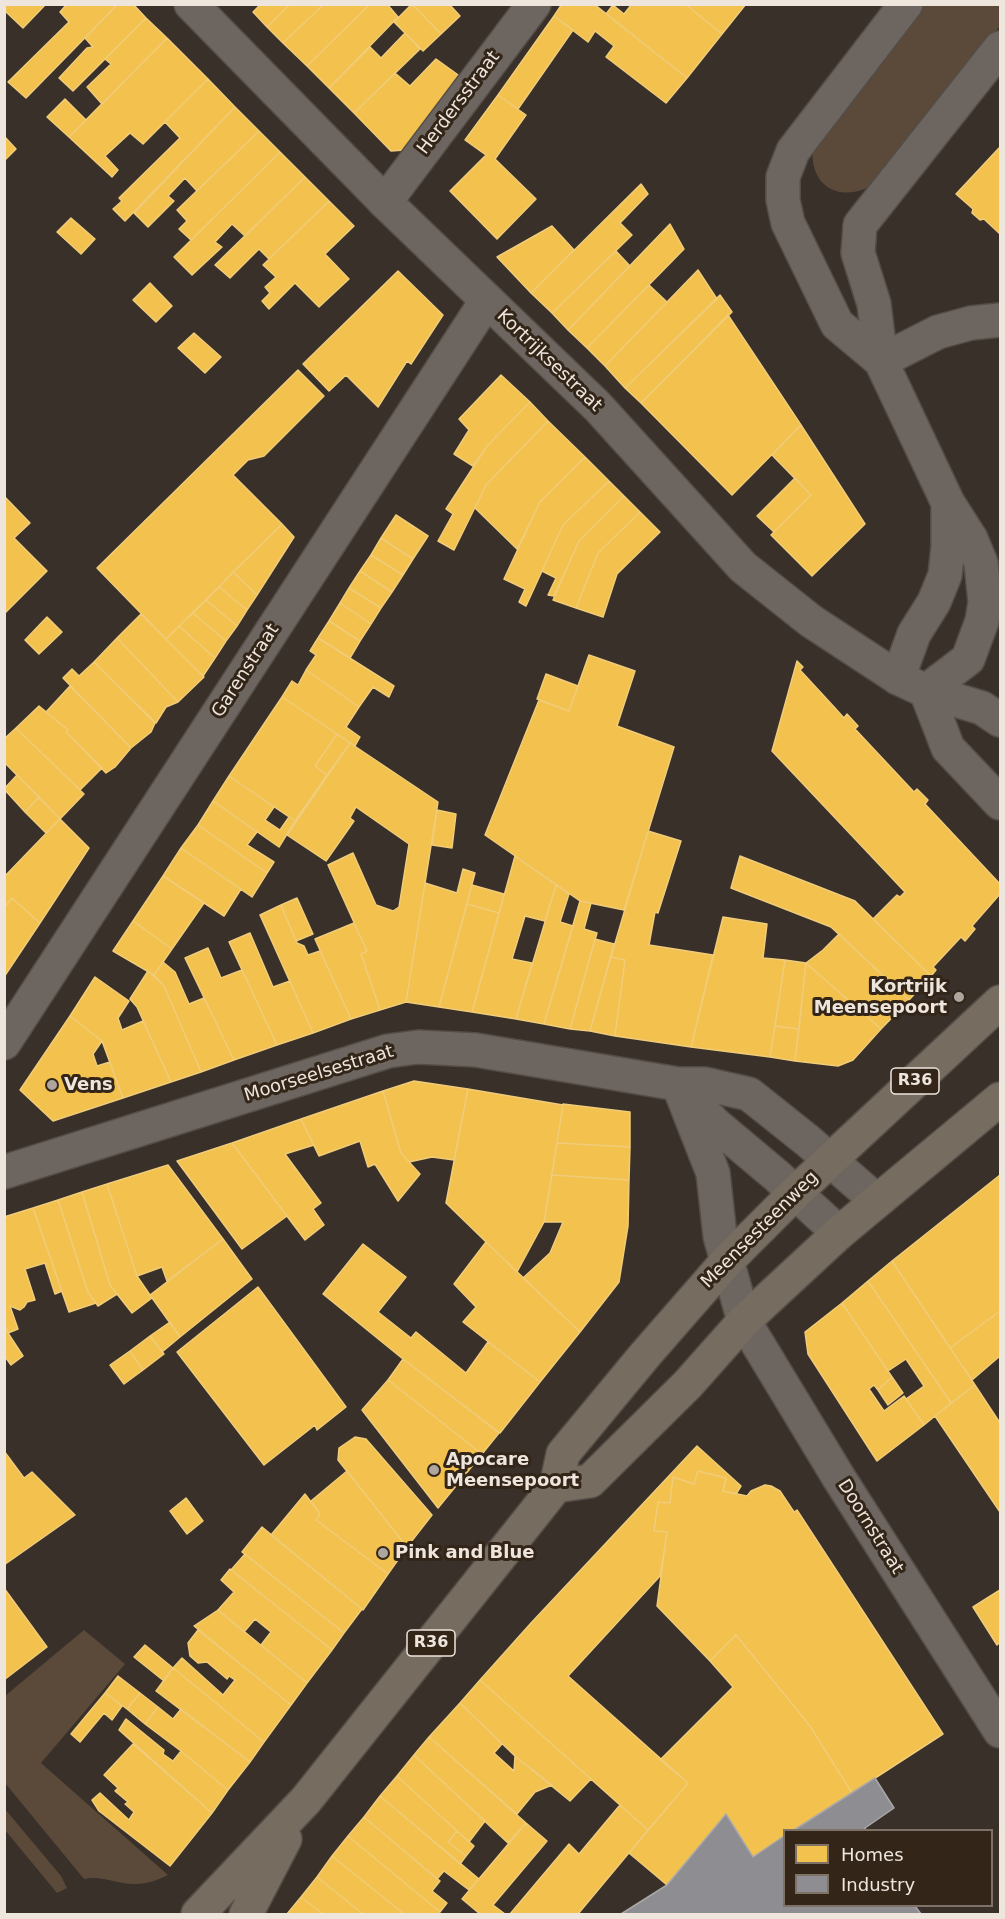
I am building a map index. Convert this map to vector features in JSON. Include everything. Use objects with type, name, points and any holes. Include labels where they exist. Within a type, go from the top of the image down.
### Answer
[{"type":"main road","name":"Meensesteenweg","points":[[198,1914],[306,1800],[556,1486],[563,1454],[727,1261],[796,1192],[1000,1002]]},
{"type":"main road","points":[[556,1486],[590,1481],[688,1384],[744,1321],[839,1233],[1000,1100]]},
{"type":"main road","name":"Meensesteenweg","points":[[246,1914],[306,1800]]},
{"type":"street","name":"Kortrijksestraat","points":[[191,4],[385,202],[598,407],[742,567],[811,621],[912,684],[982,708],[1000,720]]},
{"type":"street","name":"Herdersstraat","points":[[385,202],[534,4]]},
{"type":"street","points":[[881,362],[837,324],[788,223],[783,200],[783,177],[794,151],[906,4]]},
{"type":"street","points":[[912,684],[968,659],[982,621],[985,602],[981,562],[971,539],[948,502],[881,362],[874,304],[858,253],[860,225],[1000,48]]},
{"type":"street","name":"Garenstraat","points":[[4,1042],[487,300]]},
{"type":"street","points":[[881,362],[939,332],[971,323],[1000,320]]},
{"type":"street","points":[[948,502],[948,547],[945,575],[934,602],[914,634],[912,684],[948,748],[1000,803]]},
{"type":"street","name":"Moorseelsestraat","points":[[9,1163],[388,1051],[418,1047],[476,1050],[678,1084],[705,1084],[749,1094],[877,1201]]},
{"type":"street","points":[[678,1084],[715,1124],[796,1192],[839,1233]]},
{"type":"street","points":[[678,1084],[713,1173],[720,1236],[744,1321]]},
{"type":"street","name":"Doornstraat","points":[[744,1321],[833,1468],[1000,1731]]},
{"type":"shaded area","points":[[917,5],[1000,5],[1000,26],[879,180],[871,186],[852,192],[833,190],[819,177],[813,165],[812,149]]},
{"type":"shaded area","points":[[84,1630],[125,1664],[41,1763],[168,1875],[156,1880],[129,1884],[98,1878],[84,1879],[5,1783],[5,1696]]},
{"type":"shaded area","points":[[5,1809],[61,1876],[67,1888],[57,1893],[5,1830]]},
{"type":"building: Homes","points":[[4,4],[46,4],[23,28],[4,10]]},
{"type":"building: Homes","points":[[67,4],[118,4],[26,98],[8,82],[69,22],[60,12]]},
{"type":"building: Homes","points":[[118,4],[133,4],[146,18],[73,91],[59,78],[87,48],[93,47],[85,38]]},
{"type":"building: Homes","points":[[261,4],[290,4],[267,27],[253,12]]},
{"type":"building: Homes","points":[[290,4],[324,4],[283,43],[267,27]]},
{"type":"building: Homes","points":[[324,4],[370,4],[307,66],[283,43]]},
{"type":"building: Homes","points":[[370,4],[387,4],[398,17],[329,88],[307,66]]},
{"type":"building: Homes","points":[[412,4],[449,4],[460,16],[441,34]]},
{"type":"building: Homes","points":[[412,4],[441,34],[423,51],[394,22]]},
{"type":"building: Homes","points":[[562,4],[594,4],[687,78],[666,103],[606,57],[614,46],[595,31],[588,42],[554,16]]},
{"type":"building: Homes","points":[[632,4],[685,4],[722,34],[687,78],[606,14],[613,5],[624,14]]},
{"type":"building: Homes","points":[[685,4],[746,4],[722,34]]},
{"type":"building: Homes","points":[[554,16],[573,30],[518,109],[498,95]]},
{"type":"building: Homes","points":[[146,18],[167,38],[102,104],[87,87],[111,64],[105,59]]},
{"type":"building: Homes","points":[[405,33],[420,49],[354,113],[329,88],[370,47],[381,58]]},
{"type":"building: Homes","points":[[167,38],[208,79],[143,144],[130,133],[105,156],[118,170],[112,177],[69,137]]},
{"type":"building: Homes","points":[[436,59],[461,77],[405,150],[391,151],[354,113],[395,73],[410,86]]},
{"type":"building: Homes","points":[[208,79],[235,107],[125,221],[113,209],[122,201],[119,198],[180,138],[165,122]]},
{"type":"building: Homes","points":[[498,95],[526,115],[495,159],[536,199],[497,239],[450,191],[486,155],[465,140]]},
{"type":"building: Homes","points":[[65,99],[86,120],[69,137],[47,117]]},
{"type":"building: Homes","points":[[235,107],[259,131],[197,191],[185,178],[168,196],[174,201],[148,227],[134,213]]},
{"type":"building: Homes","points":[[259,131],[280,152],[191,240],[179,229],[187,221],[177,210]]},
{"type":"building: Homes","points":[[4,136],[16,149],[4,161]]},
{"type":"building: Homes","points":[[999,148],[1000,234],[984,219],[980,220],[972,213],[973,209],[956,194]]},
{"type":"building: Homes","points":[[280,152],[305,177],[245,236],[232,224],[215,242],[222,247],[192,275],[174,257]]},
{"type":"building: Homes","points":[[305,177],[329,201],[269,259],[259,249],[230,278],[215,265]]},
{"type":"building: Homes","points":[[641,184],[648,194],[620,223],[632,235],[552,313],[531,293]]},
{"type":"building: Homes","points":[[329,201],[354,226],[325,254],[349,279],[319,307],[295,283],[269,309],[262,301],[270,293],[265,287],[276,277],[263,265]]},
{"type":"building: Homes","points":[[71,218],[95,239],[81,254],[57,232]]},
{"type":"building: Homes","points":[[670,224],[684,249],[587,348],[568,330]]},
{"type":"building: Homes","points":[[552,226],[574,250],[531,293],[497,257]]},
{"type":"building: Homes","points":[[616,251],[630,266],[568,330],[552,313]]},
{"type":"building: Homes","points":[[698,270],[717,299],[625,388],[605,366]]},
{"type":"building: Homes","points":[[398,271],[443,315],[411,364],[407,361],[378,407],[346,375],[329,391],[303,364]]},
{"type":"building: Homes","points":[[150,283],[172,306],[156,322],[133,300]]},
{"type":"building: Homes","points":[[649,285],[667,302],[605,366],[587,348]]},
{"type":"building: Homes","points":[[720,295],[732,312],[641,403],[625,388]]},
{"type":"building: Homes","points":[[728,315],[801,425],[732,495],[641,403]]},
{"type":"building: Homes","points":[[194,333],[221,357],[205,373],[178,348]]},
{"type":"building: Homes","points":[[298,370],[324,396],[264,456],[248,460],[233,475],[282,524],[166,639],[97,568]]},
{"type":"building: Homes","points":[[501,375],[530,402],[487,446],[473,466],[454,454],[469,430],[459,419]]},
{"type":"building: Homes","points":[[530,402],[548,421],[486,485],[454,550],[438,541],[453,514],[446,509],[487,446]]},
{"type":"building: Homes","points":[[548,421],[585,457],[540,502],[517,549],[475,508],[486,485]]},
{"type":"building: Homes","points":[[801,425],[865,524],[812,576],[771,535],[811,495],[772,455]]},
{"type":"building: Homes","points":[[585,457],[609,481],[563,525],[526,606],[519,602],[525,589],[504,579],[540,502]]},
{"type":"building: Homes","points":[[795,478],[811,495],[774,532],[757,516]]},
{"type":"building: Homes","points":[[609,481],[624,496],[579,541],[554,596],[548,595],[556,578],[542,571],[563,525]]},
{"type":"building: Homes","points":[[4,496],[30,523],[14,538],[47,571],[4,614]]},
{"type":"building: Homes","points":[[624,496],[640,512],[598,553],[576,608],[553,600],[579,541]]},
{"type":"building: Homes","points":[[640,512],[660,532],[617,574],[603,617],[576,608],[598,553]]},
{"type":"building: Homes","points":[[396,515],[428,536],[413,559],[381,538]]},
{"type":"building: Homes","points":[[282,524],[294,537],[257,595],[233,572]]},
{"type":"building: Homes","points":[[381,538],[413,559],[403,575],[371,555]]},
{"type":"building: Homes","points":[[371,555],[403,575],[392,592],[360,571]]},
{"type":"building: Homes","points":[[360,571],[392,592],[381,608],[349,588]]},
{"type":"building: Homes","points":[[233,572],[257,595],[247,610],[219,587]]},
{"type":"building: Homes","points":[[219,587],[247,610],[237,626],[206,600]]},
{"type":"building: Homes","points":[[349,588],[381,608],[371,624],[340,603]]},
{"type":"building: Homes","points":[[206,600],[237,626],[226,641],[193,613]]},
{"type":"building: Homes","points":[[340,603],[371,624],[360,641],[329,621]]},
{"type":"building: Homes","points":[[193,613],[226,641],[215,658],[179,626]]},
{"type":"building: Homes","points":[[141,614],[204,677],[178,702],[117,638]]},
{"type":"building: Homes","points":[[47,617],[62,632],[39,654],[25,640]]},
{"type":"building: Homes","points":[[329,621],[360,641],[350,658],[318,638]]},
{"type":"building: Homes","points":[[179,626],[215,658],[203,676],[166,639]]},
{"type":"building: Homes","points":[[117,638],[178,702],[166,707],[156,723],[94,662]]},
{"type":"building: Homes","points":[[318,638],[394,686],[389,697],[373,687],[359,707],[306,670],[316,655],[310,651]]},
{"type":"building: Homes","points":[[589,655],[635,671],[617,726],[674,747],[624,910],[580,901],[485,835],[539,700],[569,711]]},
{"type":"building: Homes","points":[[797,661],[803,667],[800,670],[844,718],[847,714],[858,726],[855,729],[914,792],[917,789],[928,800],[925,804],[1000,884],[1000,894],[972,926],[975,929],[965,941],[961,937],[933,967],[936,970],[931,976],[873,919],[897,895],[900,897],[905,892],[772,751]]},
{"type":"building: Homes","points":[[94,662],[155,723],[151,732],[131,748],[63,678],[72,669],[79,676]]},
{"type":"building: Homes","points":[[306,670],[359,707],[346,727],[360,737],[355,746],[282,697],[292,681],[298,685]]},
{"type":"building: Homes","points":[[546,674],[578,686],[569,711],[537,699]]},
{"type":"building: Homes","points":[[70,686],[131,748],[115,767],[106,773],[66,732],[68,730],[46,712]]},
{"type":"building: Homes","points":[[282,697],[337,734],[315,766],[327,775],[295,821],[229,776]]},
{"type":"building: Homes","points":[[39,706],[68,730],[66,732],[102,768],[80,790],[16,728]]},
{"type":"building: Homes","points":[[16,728],[84,794],[60,819],[4,762],[4,739]]},
{"type":"building: Homes","points":[[337,734],[350,743],[327,775],[315,766]]},
{"type":"building: Homes","points":[[350,743],[438,802],[406,1002],[380,1010],[361,954],[367,951],[328,865],[353,853],[376,905],[393,911],[399,907],[409,844],[356,807],[350,818],[354,821],[326,861],[287,835]]},
{"type":"building: Homes","points":[[17,775],[39,797],[25,812],[4,789]]},
{"type":"building: Homes","points":[[229,776],[274,807],[265,820],[280,830],[289,817],[295,821],[279,847],[213,801]]},
{"type":"building: Homes","points":[[39,797],[60,819],[46,833],[25,812]]},
{"type":"building: Homes","points":[[213,801],[257,832],[247,845],[274,862],[267,873],[198,825]]},
{"type":"building: Homes","points":[[437,810],[456,814],[452,848],[432,845]]},
{"type":"building: Homes","points":[[60,819],[89,848],[40,923],[12,898],[4,908],[4,877]]},
{"type":"building: Homes","points":[[198,825],[267,873],[252,897],[181,848]]},
{"type":"building: Homes","points":[[648,831],[681,841],[658,913],[655,912],[649,945],[713,955],[691,1047],[615,1036],[625,960],[611,957]]},
{"type":"building: Homes","points":[[181,848],[241,889],[224,916],[163,876]]},
{"type":"building: Homes","points":[[515,856],[556,885],[545,921],[525,916],[512,959],[532,963],[516,1019],[472,1012]]},
{"type":"building: Homes","points":[[740,856],[855,901],[931,976],[909,1000],[831,927],[731,888]]},
{"type":"building: Homes","points":[[463,869],[475,873],[439,1007],[406,1002],[425,883],[457,893]]},
{"type":"building: Homes","points":[[163,876],[204,903],[172,949],[133,921]]},
{"type":"building: Homes","points":[[472,885],[504,894],[499,913],[467,904]]},
{"type":"building: Homes","points":[[556,885],[569,894],[560,922],[573,926],[544,1024],[516,1019]]},
{"type":"building: Homes","points":[[12,898],[40,923],[4,977],[4,908]]},
{"type":"building: Homes","points":[[297,898],[313,934],[296,941],[281,905]]},
{"type":"building: Homes","points":[[580,901],[591,903],[584,929],[597,933],[570,1029],[544,1024]]},
{"type":"building: Homes","points":[[467,904],[499,913],[472,1012],[439,1007]]},
{"type":"building: Homes","points":[[281,905],[297,943],[304,946],[308,955],[320,951],[351,1019],[313,1033],[260,915]]},
{"type":"building: Homes","points":[[723,917],[767,924],[763,958],[785,960],[770,1057],[691,1047]]},
{"type":"building: Homes","points":[[133,921],[172,949],[154,975],[113,951]]},
{"type":"building: Homes","points":[[354,923],[367,951],[361,954],[380,1010],[351,1019],[315,939]]},
{"type":"building: Homes","points":[[250,933],[273,987],[290,981],[313,1033],[277,1045],[229,942]]},
{"type":"building: Homes","points":[[839,934],[909,1000],[881,1029],[806,963]]},
{"type":"building: Homes","points":[[595,939],[614,944],[590,1031],[570,1029]]},
{"type":"building: Homes","points":[[208,948],[221,978],[242,970],[277,1045],[234,1060],[185,958]]},
{"type":"building: Homes","points":[[611,957],[625,960],[615,1036],[590,1031]]},
{"type":"building: Homes","points":[[785,960],[806,963],[799,1029],[775,1026]]},
{"type":"building: Homes","points":[[163,962],[175,972],[189,1004],[204,998],[234,1060],[201,1072],[164,986],[154,975]]},
{"type":"building: Homes","points":[[806,963],[881,1029],[853,1060],[838,1066],[795,1061]]},
{"type":"building: Homes","points":[[148,971],[164,986],[201,1072],[171,1082],[137,1007],[130,999]]},
{"type":"building: Homes","points":[[95,977],[129,1001],[118,1018],[122,1030],[143,1021],[171,1082],[123,1098],[102,1041],[70,1016]]},
{"type":"building: Homes","points":[[70,1016],[102,1041],[93,1054],[97,1066],[110,1062],[123,1098],[53,1121],[20,1090]]},
{"type":"building: Homes","points":[[775,1026],[799,1029],[795,1061],[770,1057]]},
{"type":"building: Homes","points":[[414,1081],[468,1089],[454,1160],[432,1157],[409,1162],[401,1153],[383,1091]]},
{"type":"building: Homes","points":[[468,1089],[563,1105],[544,1222],[517,1272],[446,1203]]},
{"type":"building: Homes","points":[[383,1091],[401,1153],[420,1174],[398,1201],[375,1164],[368,1167],[360,1141],[319,1156],[301,1119]]},
{"type":"building: Homes","points":[[563,1104],[630,1112],[630,1147],[557,1143]]},
{"type":"building: Homes","points":[[301,1119],[314,1145],[285,1154],[321,1203],[313,1209],[324,1225],[305,1240],[232,1143]]},
{"type":"building: Homes","points":[[232,1143],[287,1216],[242,1249],[177,1161]]},
{"type":"building: Homes","points":[[557,1143],[630,1147],[629,1180],[552,1175]]},
{"type":"building: Homes","points":[[168,1165],[223,1239],[167,1281],[162,1267],[137,1276],[107,1184]]},
{"type":"building: Homes","points":[[552,1175],[629,1180],[628,1226],[619,1282],[580,1332],[523,1278],[550,1253],[563,1222],[544,1222]]},
{"type":"building: Homes","points":[[1000,1175],[1000,1311],[950,1348],[892,1261]]},
{"type":"building: Homes","points":[[107,1184],[137,1276],[152,1298],[132,1313],[110,1285],[82,1192]]},
{"type":"building: Homes","points":[[82,1192],[110,1285],[117,1294],[98,1306],[88,1292],[58,1200]]},
{"type":"building: Homes","points":[[58,1200],[88,1292],[96,1303],[69,1312],[33,1208]]},
{"type":"building: Homes","points":[[33,1208],[62,1291],[55,1294],[45,1263],[25,1269],[35,1300],[27,1302],[20,1310],[10,1306],[18,1329],[8,1333],[4,1322],[4,1217]]},
{"type":"building: Homes","points":[[223,1239],[252,1279],[180,1337],[150,1295]]},
{"type":"building: Homes","points":[[486,1242],[580,1332],[540,1382],[463,1322],[476,1307],[454,1284]]},
{"type":"building: Homes","points":[[363,1244],[406,1277],[378,1312],[411,1338],[416,1332],[466,1373],[488,1342],[540,1382],[500,1433],[323,1294]]},
{"type":"building: Homes","points":[[892,1261],[975,1385],[951,1403],[868,1281]]},
{"type":"building: Homes","points":[[868,1281],[951,1403],[924,1425],[906,1399],[924,1386],[906,1359],[888,1371],[842,1303]]},
{"type":"building: Homes","points":[[258,1287],[346,1407],[317,1430],[315,1425],[264,1465],[177,1352]]},
{"type":"building: Homes","points":[[842,1303],[892,1377],[878,1390],[874,1385],[869,1389],[884,1411],[904,1396],[924,1425],[877,1461],[808,1354],[805,1332]]},
{"type":"building: Homes","points":[[1000,1311],[1000,1356],[972,1380],[950,1348]]},
{"type":"building: Homes","points":[[4,1322],[8,1333],[23,1356],[11,1365],[4,1355]]},
{"type":"building: Homes","points":[[170,1322],[180,1337],[162,1352],[150,1336]]},
{"type":"building: Homes","points":[[150,1336],[164,1354],[143,1370],[130,1351]]},
{"type":"building: Homes","points":[[130,1351],[143,1370],[124,1384],[110,1365]]},
{"type":"building: Homes","points":[[403,1359],[499,1433],[482,1454],[388,1380]]},
{"type":"building: Homes","points":[[892,1377],[903,1393],[888,1405],[878,1390]]},
{"type":"building: Homes","points":[[388,1380],[482,1454],[438,1508],[362,1410]]},
{"type":"building: Homes","points":[[975,1385],[1000,1423],[1000,1512],[935,1416]]},
{"type":"building: Homes","points":[[355,1437],[366,1439],[432,1515],[407,1547],[338,1460],[339,1448]]},
{"type":"building: Homes","points":[[697,1446],[741,1486],[736,1494],[723,1491],[726,1478],[698,1471],[694,1484],[673,1477],[670,1503],[658,1502],[654,1531],[667,1532],[660,1576],[568,1676],[688,1783],[648,1830],[480,1680]]},
{"type":"building: Homes","points":[[4,1451],[24,1478],[32,1472],[75,1515],[4,1565]]},
{"type":"building: Homes","points":[[347,1471],[407,1547],[388,1574],[316,1520],[320,1514],[311,1501]]},
{"type":"building: Homes","points":[[698,1471],[726,1478],[723,1491],[747,1496],[751,1491],[765,1485],[780,1491],[794,1512],[797,1510],[943,1734],[852,1793],[810,1726],[736,1635],[710,1661],[657,1606],[667,1532],[654,1531],[658,1502],[670,1503],[673,1477],[694,1484]]},
{"type":"building: Homes","points":[[305,1494],[320,1514],[316,1520],[388,1574],[363,1610],[271,1535]]},
{"type":"building: Homes","points":[[186,1498],[203,1521],[187,1534],[170,1511]]},
{"type":"building: Homes","points":[[262,1527],[362,1609],[344,1633],[242,1552]]},
{"type":"building: Homes","points":[[245,1554],[344,1633],[332,1650],[231,1570]]},
{"type":"building: Homes","points":[[230,1569],[332,1650],[307,1683],[261,1645],[271,1632],[255,1619],[244,1632],[218,1610],[234,1592],[221,1580]]},
{"type":"building: Homes","points":[[4,1588],[47,1647],[4,1680]]},
{"type":"building: Homes","points":[[1000,1590],[1000,1642],[997,1645],[973,1607]]},
{"type":"building: Homes","points":[[218,1610],[307,1683],[291,1705],[194,1626]]},
{"type":"building: Homes","points":[[198,1630],[291,1705],[264,1742],[173,1668],[182,1658],[223,1695],[235,1680],[229,1676],[227,1679],[207,1662],[198,1663],[190,1656],[188,1643]]},
{"type":"building: Homes","points":[[736,1635],[810,1726],[852,1793],[796,1829],[783,1829],[783,1837],[753,1857],[726,1814],[667,1885],[629,1853],[688,1783],[660,1760],[733,1687],[710,1661]]},
{"type":"building: Homes","points":[[145,1645],[173,1668],[164,1681],[134,1657]]},
{"type":"building: Homes","points":[[173,1668],[264,1742],[250,1762],[156,1691]]},
{"type":"building: Homes","points":[[118,1676],[140,1693],[127,1709],[105,1693]]},
{"type":"building: Homes","points":[[480,1680],[591,1779],[570,1801],[515,1756],[460,1703]]},
{"type":"building: Homes","points":[[105,1693],[122,1706],[112,1720],[104,1713],[80,1742],[71,1734]]},
{"type":"building: Homes","points":[[140,1693],[158,1707],[145,1724],[127,1709]]},
{"type":"building: Homes","points":[[460,1703],[502,1744],[494,1753],[514,1771],[515,1756],[552,1785],[535,1792],[517,1814],[429,1737]]},
{"type":"building: Homes","points":[[158,1707],[173,1719],[181,1709],[250,1762],[228,1790],[145,1724]]},
{"type":"building: Homes","points":[[126,1719],[164,1750],[163,1754],[173,1761],[181,1751],[228,1790],[212,1813],[119,1730]]},
{"type":"building: Homes","points":[[429,1737],[526,1823],[508,1843],[414,1755]]},
{"type":"building: Homes","points":[[133,1744],[212,1813],[170,1866],[99,1811],[92,1800],[100,1793],[129,1820],[134,1812],[125,1804],[128,1802],[115,1791],[118,1788],[104,1775]]},
{"type":"building: Homes","points":[[414,1755],[485,1821],[469,1842],[397,1776]]},
{"type":"building: Homes","points":[[397,1776],[457,1831],[448,1842],[466,1856],[460,1864],[380,1796]]},
{"type":"building: Homes","points":[[380,1796],[479,1879],[469,1890],[444,1871],[437,1879],[364,1817]]},
{"type":"building: Homes","points":[[620,1805],[648,1830],[578,1914],[510,1914],[569,1844],[579,1854]]},
{"type":"building: Homes","points":[[364,1817],[440,1881],[432,1891],[447,1903],[440,1912],[348,1836]]},
{"type":"building: Homes","points":[[526,1823],[547,1841],[493,1905],[505,1914],[480,1914],[462,1899]]},
{"type":"building: Homes","points":[[457,1831],[474,1846],[466,1856],[448,1842]]},
{"type":"building: Homes","points":[[348,1836],[440,1912],[438,1914],[404,1914],[332,1856]]},
{"type":"building: Homes","points":[[332,1856],[404,1914],[363,1914],[317,1877]]},
{"type":"building: Homes","points":[[317,1877],[363,1914],[323,1914],[301,1897]]},
{"type":"building: Homes","points":[[301,1897],[323,1914],[287,1914]]},
{"type":"building: Industry","points":[[875,1778],[894,1808],[866,1829],[796,1829]]},
{"type":"building: Industry","points":[[726,1814],[753,1857],[783,1837],[783,1907],[916,1907],[921,1914],[621,1914],[667,1885]]},
{"type":"place","name":"Kortrijk Meensepoort","points":[[959,997]]},
{"type":"place","name":"Vens","points":[[52,1085]]},
{"type":"place","name":"Apocare Meensepoort","points":[[434,1470]]},
{"type":"place","name":"Pink and Blue","points":[[383,1553]]}]
